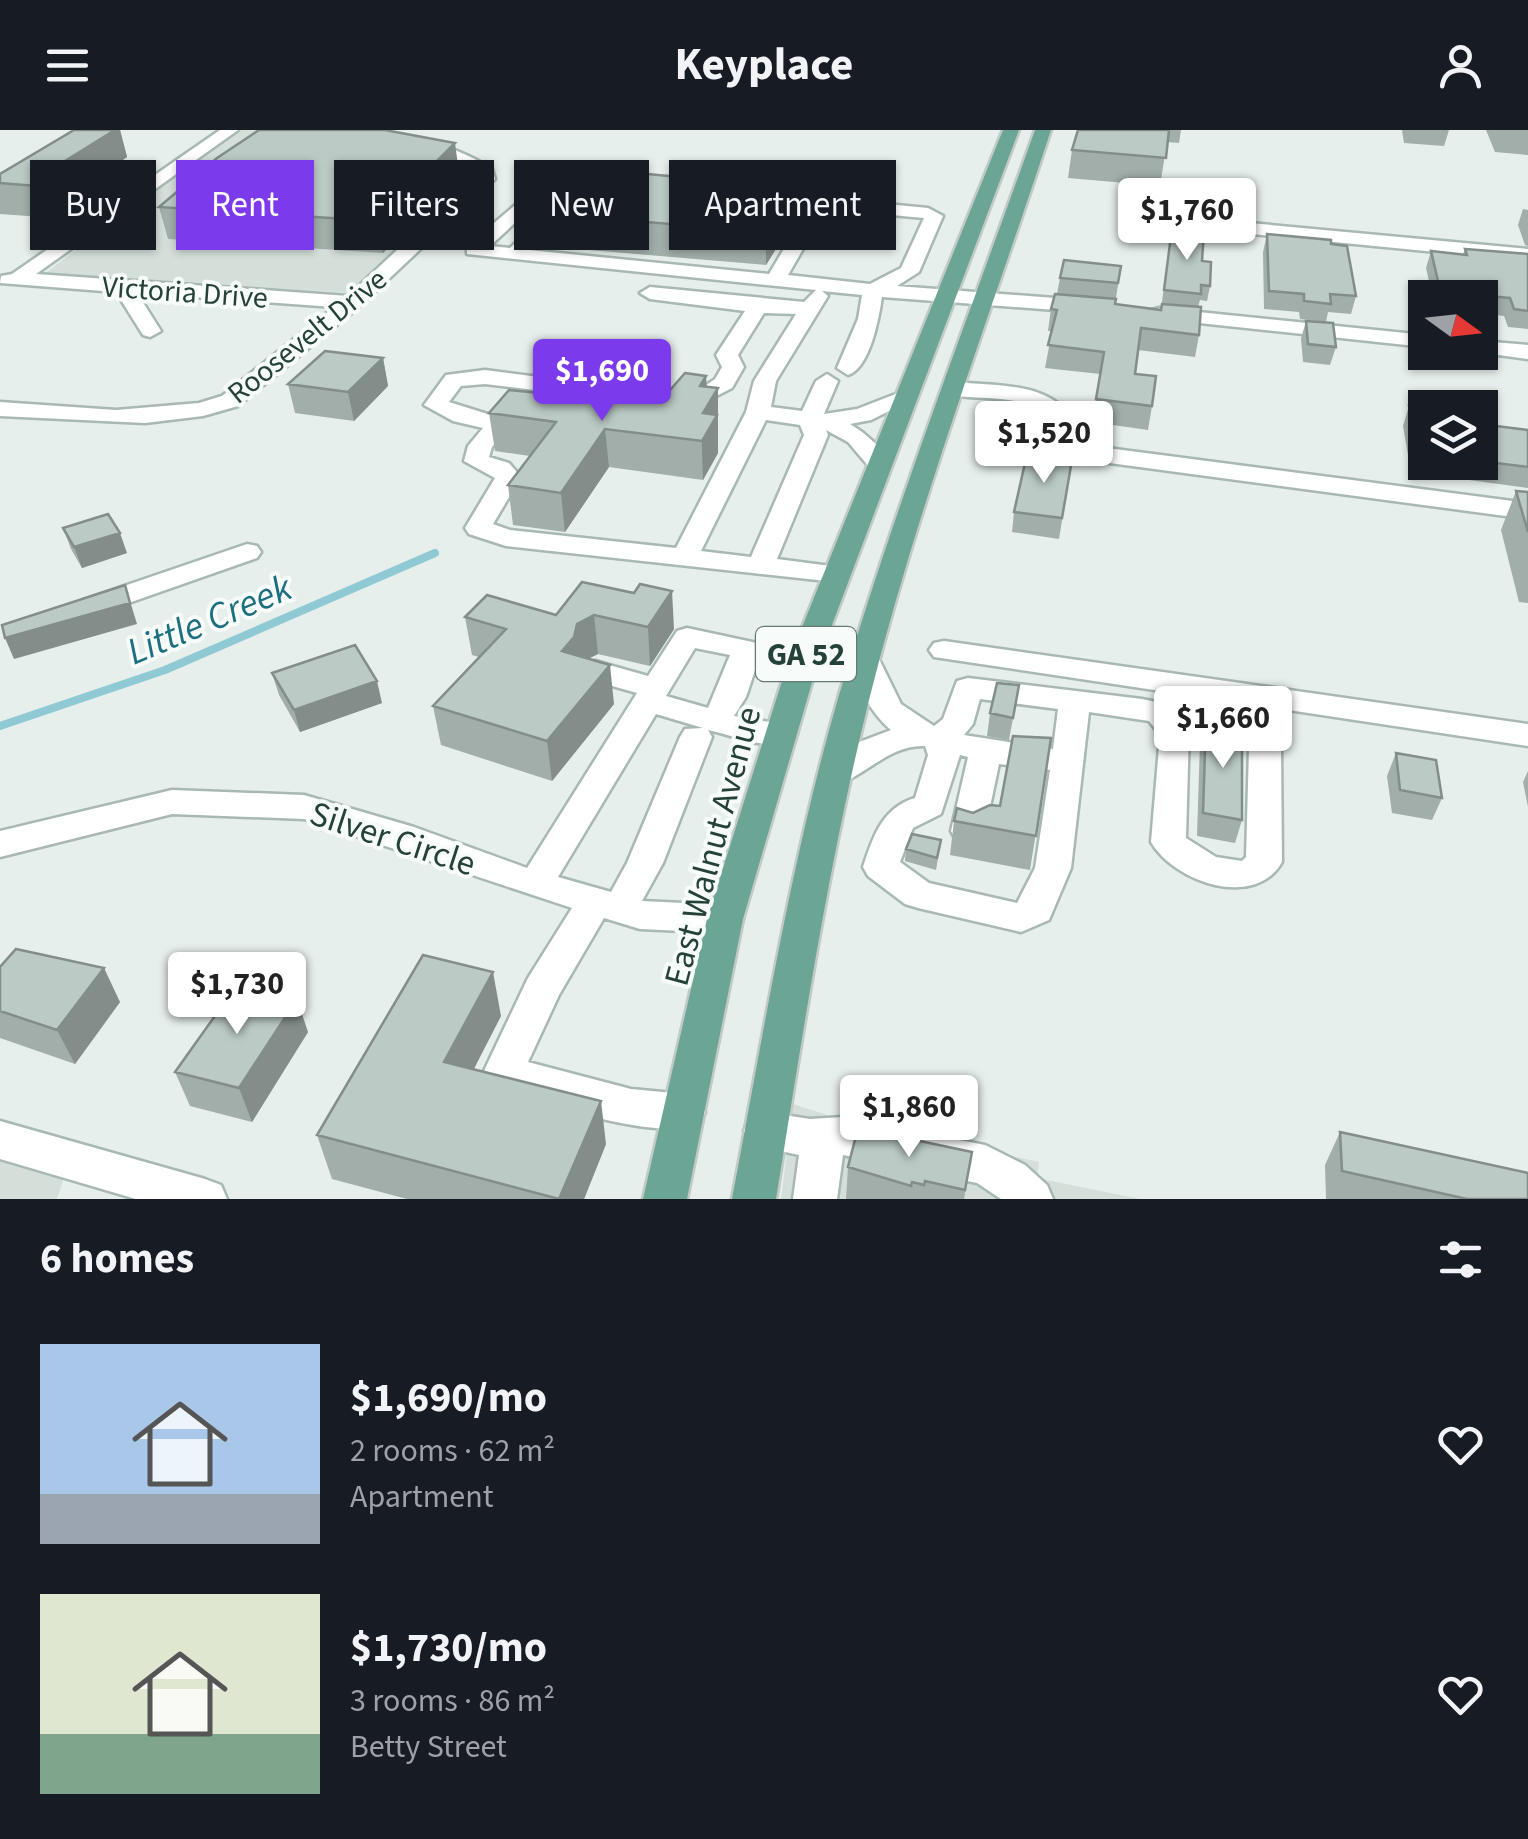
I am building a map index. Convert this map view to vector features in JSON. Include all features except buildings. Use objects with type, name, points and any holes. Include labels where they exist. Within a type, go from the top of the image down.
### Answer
[{"type":"main road","name":"East Walnut Avenue","points":[[665,1199],[726,919],[781,734],[836,574],[1011,130]]},
{"type":"main road","name":"GA 52","points":[[754,1199],[812,872],[865,660],[1043,130]]},
{"type":"street","points":[[8,280],[230,130]]},
{"type":"street","name":"Roosevelt Drive","points":[[0,409],[151,416],[206,410],[251,387],[354,302],[486,179],[486,173],[478,166],[428,149],[345,130]]},
{"type":"street","points":[[872,290],[909,272],[934,216],[896,211]]},
{"type":"street","points":[[514,214],[474,250],[1408,339]]},
{"type":"street","points":[[1207,225],[1528,255]]},
{"type":"street","points":[[514,254],[518,250]]},
{"type":"street","points":[[542,257],[549,250]]},
{"type":"street","points":[[670,269],[684,250]]},
{"type":"street","points":[[775,280],[792,250]]},
{"type":"street","name":"Victoria Drive","points":[[8,280],[354,302]]},
{"type":"street","points":[[684,557],[758,412],[765,381],[823,285]]},
{"type":"street","points":[[124,289],[150,332]]},
{"type":"street","points":[[761,565],[838,374],[868,318],[872,290]]},
{"type":"street","points":[[650,293],[810,309]]},
{"type":"street","points":[[682,403],[728,376],[733,367],[726,355],[758,306]]},
{"type":"street","points":[[1498,349],[1528,352]]},
{"type":"street","points":[[728,376],[765,381]]},
{"type":"street","points":[[499,424],[461,416],[436,405],[454,380],[485,377],[635,406],[578,410]]},
{"type":"street","points":[[956,390],[1031,399],[1047,405],[1057,413],[1072,446],[1087,453],[1528,511]]},
{"type":"street","points":[[758,412],[819,420],[863,415],[906,397]]},
{"type":"street","points":[[554,421],[506,416],[480,446],[476,461],[500,468],[508,477],[478,528],[506,538],[836,574]]},
{"type":"street","points":[[819,420],[856,437],[879,463]]},
{"type":"street","points":[[70,613],[247,552]]},
{"type":"street","points":[[536,884],[687,637],[746,649],[731,697],[706,729],[644,863],[542,989],[502,1073],[631,1108],[684,1112]]},
{"type":"street","points":[[944,650],[1528,735]]},
{"type":"street","points":[[865,660],[875,694],[892,716],[931,736],[986,751],[1047,760],[1070,752]]},
{"type":"street","points":[[595,672],[651,694],[706,729],[781,734]]},
{"type":"street","points":[[835,776],[869,747],[888,739],[931,736],[957,724],[968,688],[1160,712],[1253,731],[1264,746],[1264,862],[1250,875],[1223,874],[1186,861],[1168,842],[1176,735],[1171,721],[1160,712]]},
{"type":"street","points":[[1233,692],[1234,727]]},
{"type":"street","points":[[931,736],[944,755],[929,806],[908,810],[895,824],[881,867],[918,894],[1021,918],[1036,910],[1054,868],[1075,701]]},
{"type":"street","points":[[968,831],[986,751]]},
{"type":"street","name":"Silver Circle","points":[[0,844],[172,802],[304,806],[640,915],[726,919]]},
{"type":"street","points":[[766,1132],[843,1136],[985,1165],[1010,1179],[1031,1199]]},
{"type":"street","points":[[816,1199],[824,1137]]},
{"type":"street","points":[[0,1140],[205,1199]]},
{"type":"shaded area","points":[[232,130],[337,130],[452,160],[334,160],[334,250],[398,250],[350,293],[43,275],[76,250],[156,250],[156,188],[176,173],[176,250],[314,250],[314,160],[193,160]]},
{"type":"shaded area","points":[[793,1104],[830,1116],[1039,1162],[1037,1178],[1140,1199],[781,1199]]},
{"type":"shaded area","points":[[0,1159],[64,1177],[57,1199],[0,1199]]},
{"type":"waterway","name":"Little Creek","points":[[0,726],[165,670],[435,553]]}]
